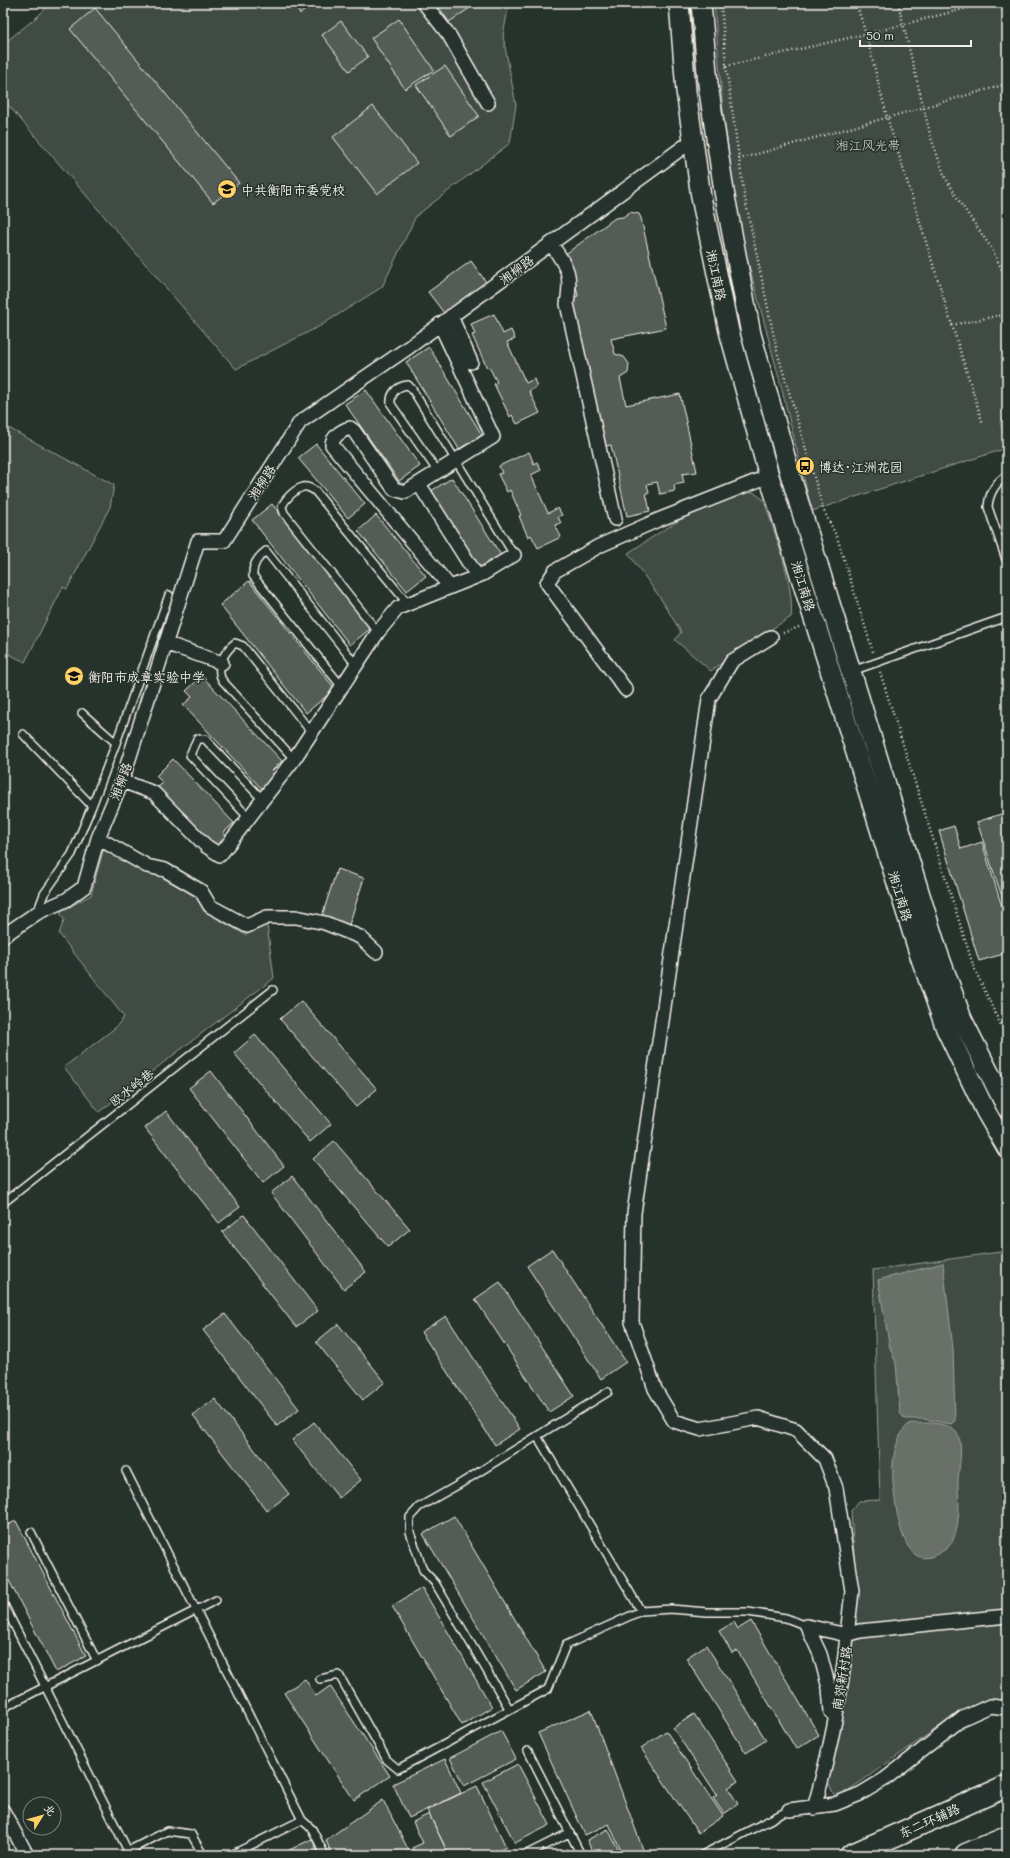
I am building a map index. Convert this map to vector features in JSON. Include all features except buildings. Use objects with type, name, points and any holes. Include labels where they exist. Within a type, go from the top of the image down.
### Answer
[{"type":"highway","points":[[966,1855],[1007,1838]]},
{"type":"main road","name":"湘江南路","points":[[679,3],[686,91],[701,197],[729,331],[769,476],[919,953],[944,1022],[986,1112],[1007,1148]]},
{"type":"main road","name":"湘江南路","points":[[701,3],[708,84],[723,183],[751,334],[790,474],[938,953],[962,1019],[1007,1108]]},
{"type":"main road","name":"东二环辅路","points":[[851,1855],[1007,1786]]},
{"type":"street","points":[[424,3],[449,35],[488,103]]},
{"type":"street","name":"湘柳路","points":[[3,936],[37,913],[66,900],[84,887],[98,838],[122,781],[198,541],[224,541],[300,422],[440,324],[693,140]]},
{"type":"street","points":[[551,244],[567,266],[570,285],[567,304],[615,519]]},
{"type":"street","points":[[450,587],[332,445],[332,441],[346,429],[350,428],[354,431],[394,489],[405,492],[493,437],[459,350],[451,316]]},
{"type":"street","points":[[440,324],[459,350],[471,362]]},
{"type":"street","points":[[626,690],[547,584],[555,571],[599,546],[658,520],[769,476]]},
{"type":"street","points":[[419,484],[476,576]]},
{"type":"street","points":[[122,781],[154,793],[206,846],[220,855],[294,759],[378,632],[398,608],[476,576],[514,555]]},
{"type":"street","points":[[771,637],[732,661],[709,699],[634,1213],[632,1322],[655,1389],[674,1421],[700,1429],[758,1418],[796,1430],[825,1459],[836,1488],[852,1591],[847,1635],[807,1626]]},
{"type":"street","points":[[165,643],[222,663]]},
{"type":"street","points":[[98,838],[147,866],[165,870],[201,891],[210,906],[247,926],[267,917],[296,917],[325,923],[360,936],[376,952]]},
{"type":"street","name":"南郊新村路","points":[[814,1808],[822,1780],[832,1729],[844,1665],[847,1635],[860,1631],[1007,1616]]},
{"type":"street","points":[[807,1626],[822,1661],[829,1688],[832,1729]]},
{"type":"street","points":[[789,1810],[836,1804],[860,1794],[885,1779],[963,1718],[990,1706],[1007,1708]]},
{"type":"street","points":[[3,1811],[27,1855]]},
{"type":"lane","points":[[438,472],[391,404],[391,398],[394,392],[402,386],[408,385],[412,389],[514,555]]},
{"type":"lane","points":[[1007,475],[994,486],[989,498],[988,507],[1007,562]]},
{"type":"lane","points":[[378,632],[284,513],[282,507],[283,502],[303,487],[315,491],[408,604]]},
{"type":"lane","points":[[342,687],[253,576],[259,556],[266,551],[356,666]]},
{"type":"lane","points":[[37,913],[44,894],[72,854],[92,806],[169,595]]},
{"type":"lane","points":[[851,671],[1007,617]]},
{"type":"lane","points":[[294,759],[222,680],[220,676],[222,663],[228,649],[235,643],[243,646],[312,733]]},
{"type":"lane","points":[[82,713],[116,743]]},
{"type":"lane","points":[[23,734],[92,806]]},
{"type":"lane","points":[[249,818],[190,755],[197,739],[205,739],[263,800]]},
{"type":"lane","name":"欧水岭巷","points":[[3,1203],[273,990]]},
{"type":"lane","points":[[510,1710],[435,1583],[423,1570],[410,1532],[410,1517],[419,1507],[458,1485],[608,1392]]},
{"type":"lane","points":[[537,1436],[641,1611]]},
{"type":"lane","points":[[126,1471],[302,1820],[312,1829],[325,1855]]},
{"type":"lane","points":[[32,1532],[97,1661]]},
{"type":"lane","points":[[3,1708],[216,1600]]},
{"type":"lane","points":[[3,1603],[129,1853],[167,1831],[191,1834],[202,1855]]},
{"type":"lane","points":[[320,1679],[339,1674],[387,1760],[398,1769],[548,1689],[566,1645],[641,1611],[671,1609],[707,1612],[748,1612],[786,1618],[807,1626]]},
{"type":"lane","points":[[528,1751],[581,1855]]},
{"type":"lane","points":[[702,1855],[789,1810]]},
{"type":"lane","points":[[231,1855],[302,1820]]},
{"type":"lane","points":[[525,1855],[569,1833]]},
{"type":"path","points":[[720,3],[726,66],[744,194],[777,351],[824,511],[837,537],[974,968],[1007,1038]]},
{"type":"path","points":[[856,3],[866,34],[887,117],[983,424]]},
{"type":"path","points":[[898,3],[931,138],[945,177],[961,204],[992,249],[1007,280]]},
{"type":"path","points":[[726,66],[866,34],[987,3]]},
{"type":"path","points":[[1001,3],[1007,22]]},
{"type":"path","points":[[739,159],[1007,84]]},
{"type":"path","points":[[952,325],[1007,314]]},
{"type":"path","points":[[771,637],[801,627]]},
{"type":"green space","name":"中共衡阳市委党校","points":[[51,3],[509,3],[503,36],[516,105],[510,143],[416,216],[382,287],[320,326],[236,369],[3,99],[3,44],[37,17]]},
{"type":"green space","name":"湘江风光带","points":[[714,3],[1007,3],[1007,419],[1000,422],[1007,448],[812,511],[780,382],[739,228],[723,111]]},
{"type":"green space","points":[[3,425],[114,485],[110,507],[67,589],[63,587],[25,662],[3,651]]},
{"type":"green space","points":[[753,492],[764,500],[783,559],[790,590],[791,617],[747,644],[711,671],[675,640],[681,632],[661,599],[628,553],[672,525],[703,508],[719,501]]},
{"type":"green space","points":[[107,850],[148,873],[162,876],[195,895],[204,911],[246,935],[267,925],[274,978],[99,1112],[64,1067],[115,1028],[124,1017],[59,934],[64,920],[60,912],[91,895],[103,851]]},
{"type":"green space","points":[[1007,1251],[1007,1701],[997,1699],[980,1702],[950,1719],[836,1799],[828,1782],[846,1694],[857,1600],[851,1511],[859,1501],[880,1500],[873,1270]]},
{"type":"shaded area","points":[[943,1263],[953,1349],[955,1421],[951,1424],[924,1419],[905,1419],[900,1413],[896,1363],[890,1348],[878,1280]]},
{"type":"shaded area","points":[[910,1423],[934,1423],[951,1428],[959,1437],[961,1449],[958,1483],[959,1510],[958,1524],[955,1535],[952,1543],[944,1550],[933,1556],[923,1558],[915,1554],[908,1546],[903,1536],[899,1523],[893,1482],[893,1464],[896,1446],[899,1437]]},
{"type":"place","name":"中共衡阳市委党校","points":[[227,189]]},
{"type":"place","name":"博达·江洲花园","points":[[805,466]]},
{"type":"place","name":"衡阳市成章实验中学","points":[[74,676]]}]
